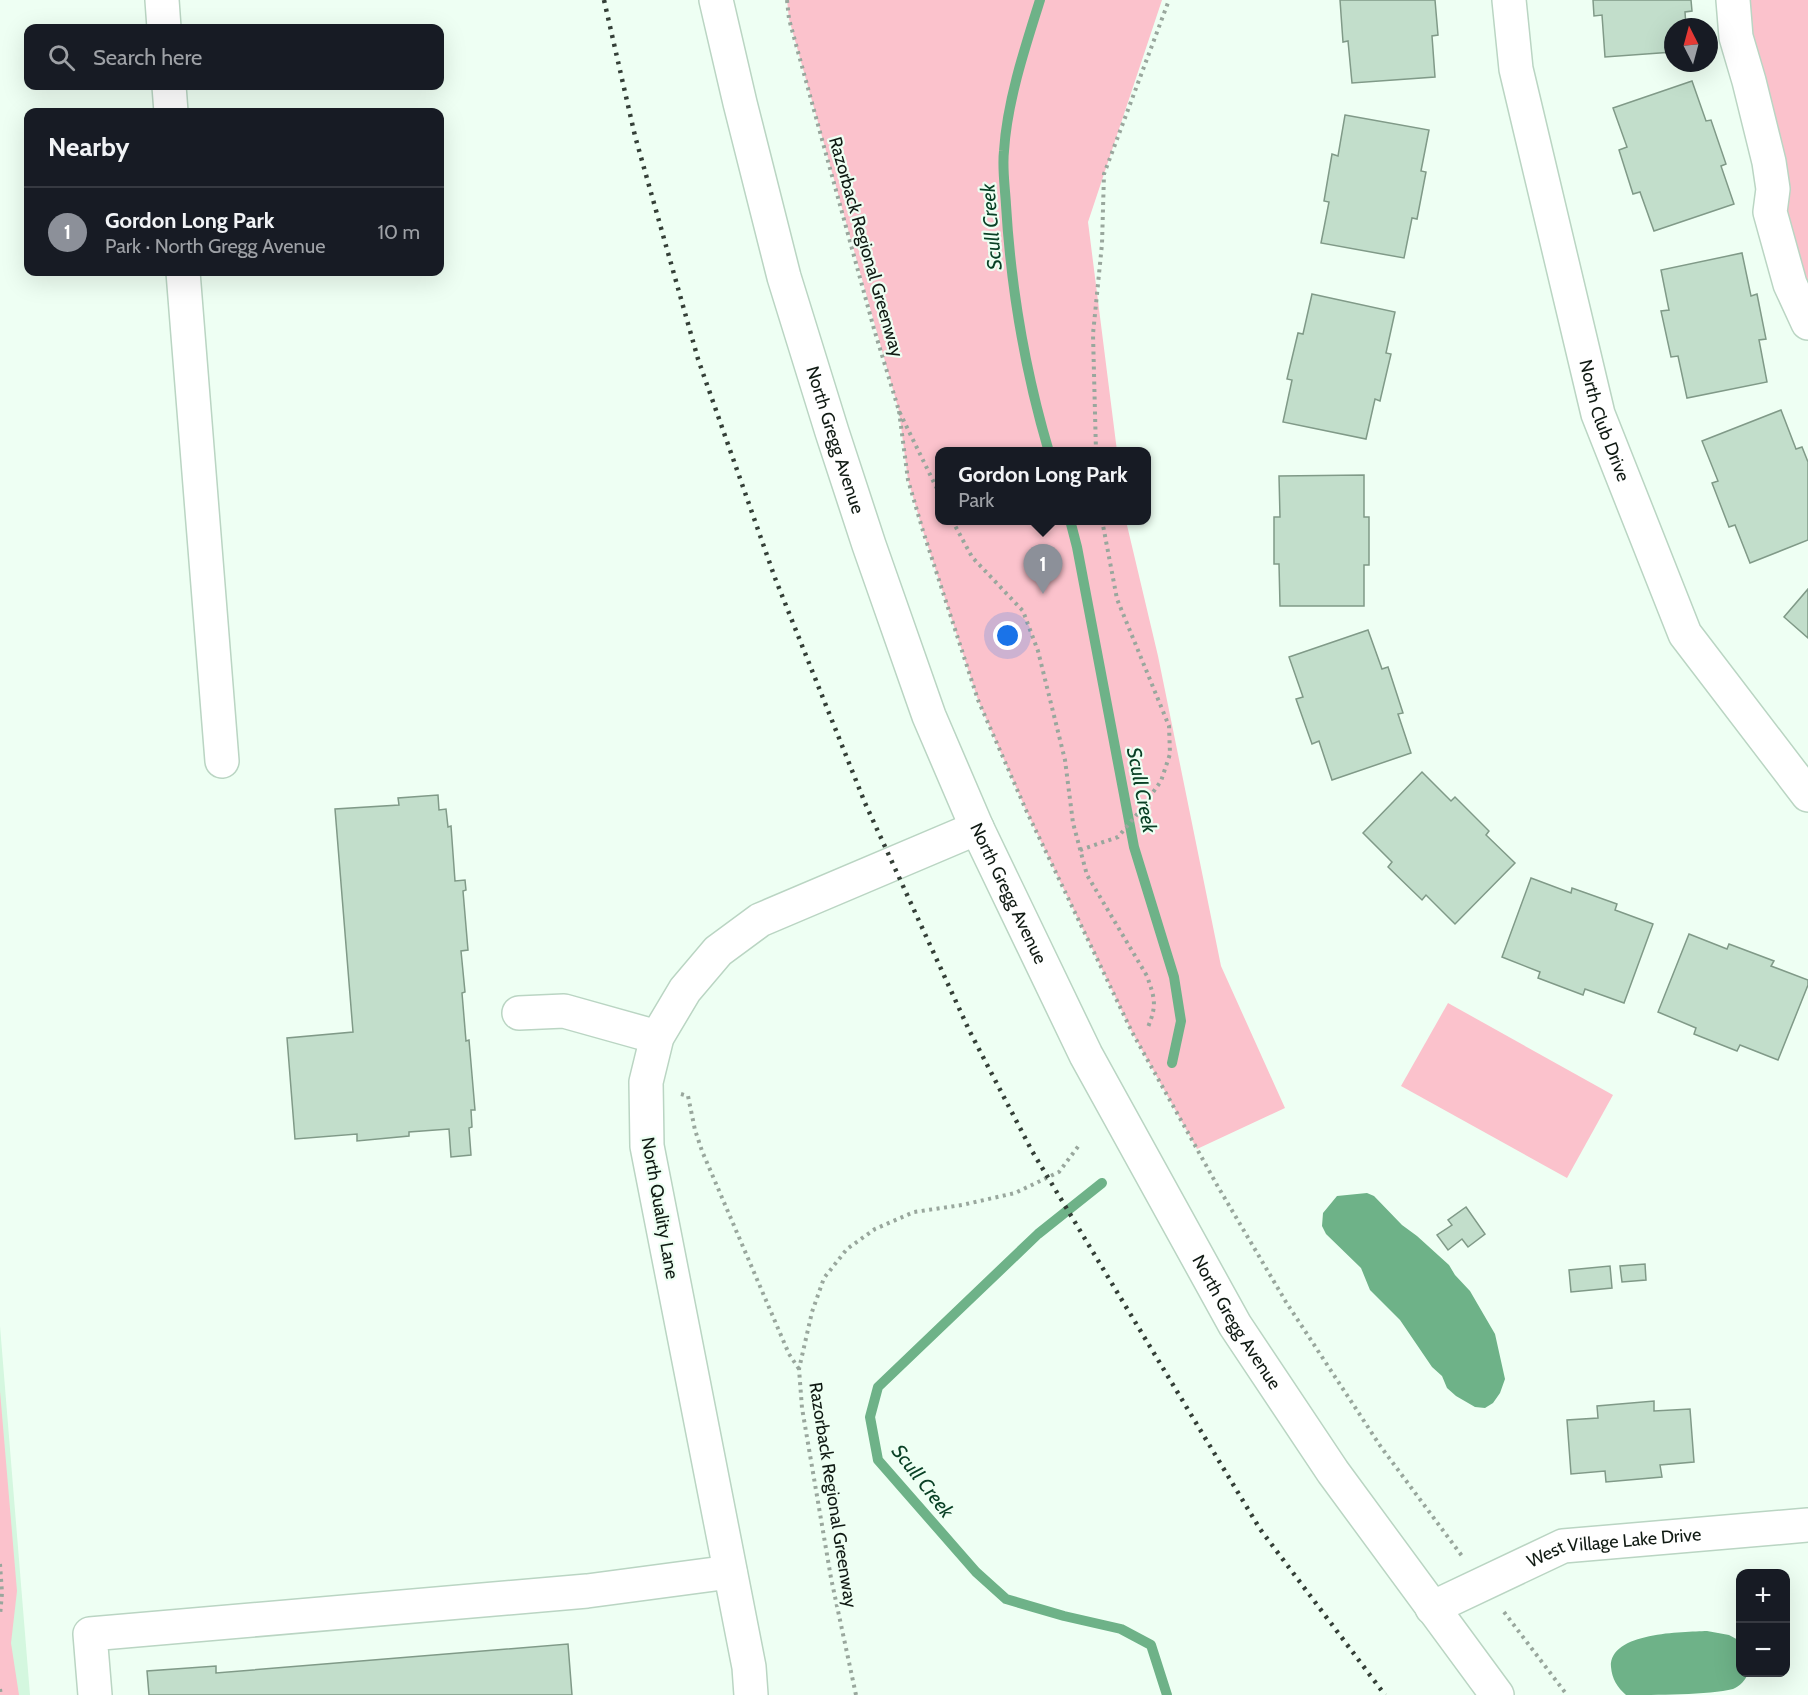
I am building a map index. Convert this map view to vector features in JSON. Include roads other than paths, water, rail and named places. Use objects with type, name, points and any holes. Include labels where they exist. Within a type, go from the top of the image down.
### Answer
[{"type":"main road","points":[[162,0],[164,24]]},
{"type":"main road","name":"North Gregg Avenue","points":[[716,0],[784,277],[832,432],[869,545],[926,705],[977,828],[1086,1055],[1235,1325],[1333,1472],[1497,1695]]},
{"type":"main road","name":"North Club Drive","points":[[1509,0],[1516,69],[1598,414],[1685,634],[1808,795]]},
{"type":"main road","points":[[1733,0],[1736,37],[1769,162],[1773,189],[1770,212],[1790,284],[1808,323]]},
{"type":"main road","points":[[169,90],[171,108]]},
{"type":"main road","points":[[183,276],[222,761]]},
{"type":"main road","name":"North Quality Lane","points":[[751,1695],[749,1667],[647,1146],[646,1082],[657,1037],[685,990],[718,951],[760,920],[977,828]]},
{"type":"main road","points":[[519,1013],[564,1011],[657,1037]]},
{"type":"main road","name":"West Village Lake Drive","points":[[1432,1608],[1563,1546],[1808,1526]]},
{"type":"main road","points":[[95,1695],[90,1634],[587,1591],[730,1572]]},
{"type":"waterway","name":"Scull Creek","points":[[1040,0],[1013,94],[1003,164],[1011,268],[1020,330],[1048,447]]},
{"type":"waterway","name":"Scull Creek","points":[[1071,525],[1134,847],[1174,977],[1181,1021],[1172,1063]]},
{"type":"waterway","name":"Scull Creek","points":[[1102,1183],[1038,1234],[878,1387],[870,1417],[878,1460],[976,1572],[1006,1599],[1064,1616],[1121,1629],[1151,1645],[1167,1695]]},
{"type":"railway","points":[[604,0],[635,136],[698,359],[775,578],[865,803],[969,1030],[1032,1151],[1260,1529],[1385,1695]]},
{"type":"place","name":"Gordon Long Park","points":[[1043,594]]}]
